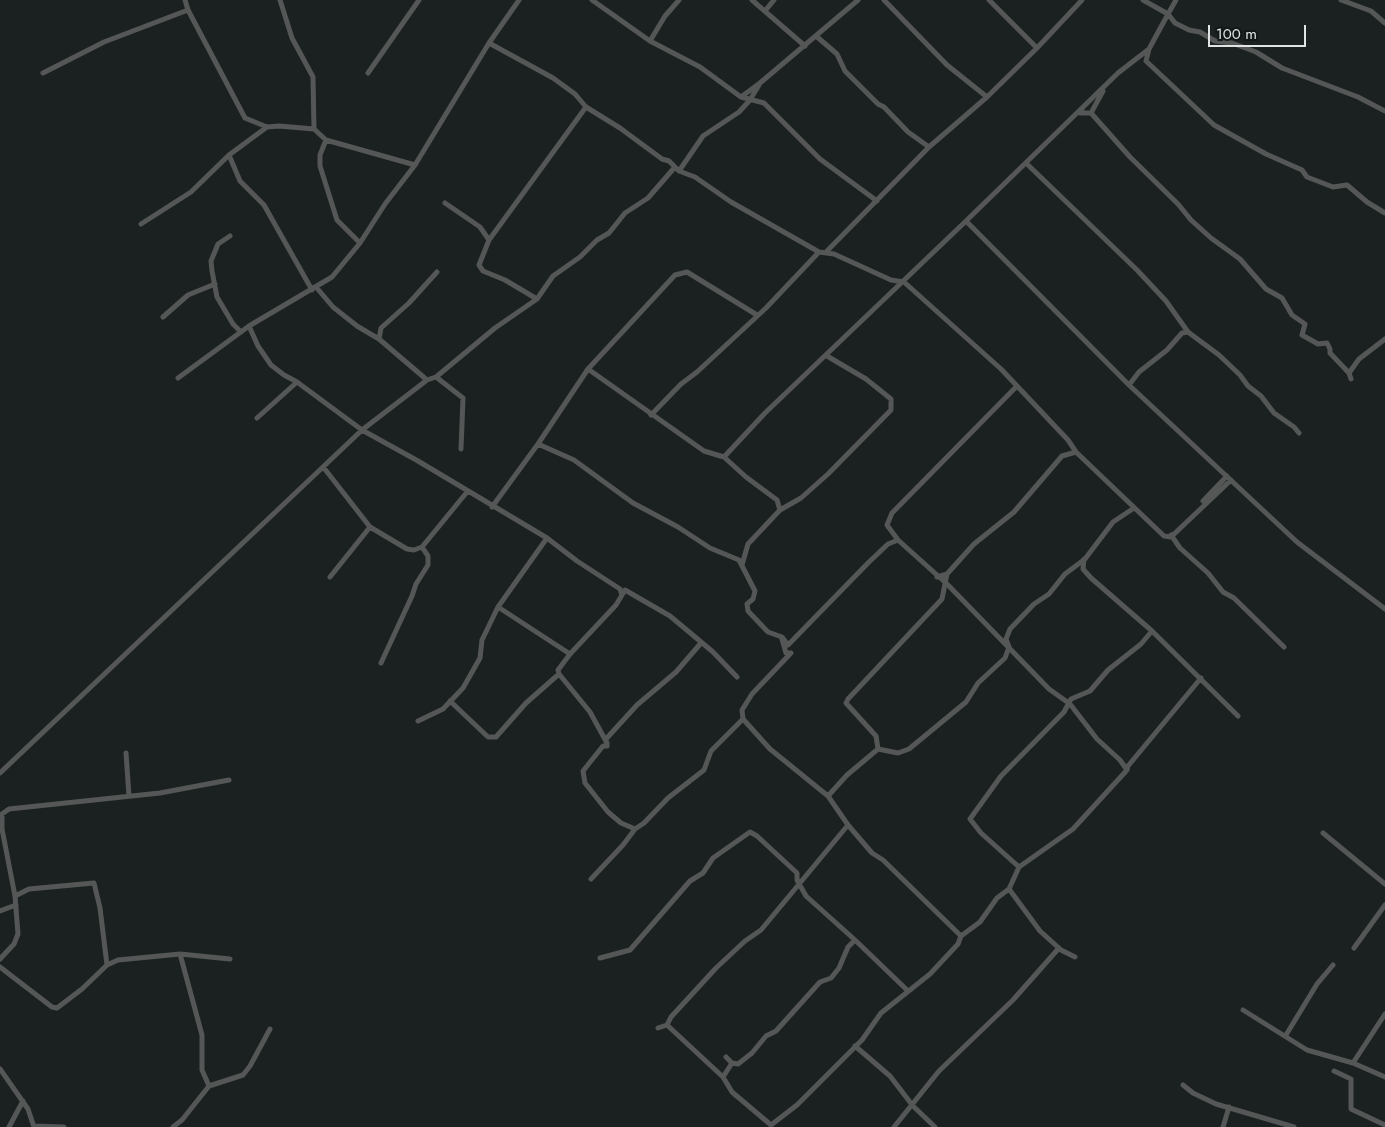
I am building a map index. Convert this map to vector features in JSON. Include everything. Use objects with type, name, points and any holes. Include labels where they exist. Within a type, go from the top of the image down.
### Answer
[{"type":"street","points":[[185,0],[188,10],[245,118],[267,127],[279,126],[314,129],[326,140],[415,166]]},
{"type":"street","points":[[280,0],[292,38],[313,77],[314,129]]},
{"type":"street","points":[[368,72],[419,0]]},
{"type":"street","points":[[178,378],[249,326],[332,277],[360,243],[385,204],[415,166],[489,43],[519,0]]},
{"type":"street","points":[[592,0],[650,41],[700,67],[741,96],[764,104],[820,159],[877,202]]},
{"type":"street","points":[[650,41],[665,16],[679,0]]},
{"type":"street","points":[[752,0],[806,46]]},
{"type":"street","points":[[765,11],[774,0]]},
{"type":"street","points":[[741,96],[806,46],[858,0]]},
{"type":"street","points":[[884,0],[947,65],[987,97]]},
{"type":"street","points":[[989,0],[1037,48]]},
{"type":"street","points":[[827,251],[929,147],[987,97],[1037,48],[1082,0]]},
{"type":"street","points":[[1143,0],[1168,14],[1175,23],[1190,30],[1200,32],[1215,41],[1232,43],[1256,52],[1282,68],[1351,94],[1385,111]]},
{"type":"street","points":[[1176,0],[1149,49],[1146,61],[1214,125],[1266,154],[1302,170],[1307,177],[1333,187],[1348,186],[1367,202],[1385,213]]},
{"type":"street","points":[[1341,0],[1371,11],[1385,24]]},
{"type":"street","points":[[44,74],[104,42],[188,10]]},
{"type":"street","points":[[816,36],[837,54],[845,71],[878,104],[908,132],[929,147]]},
{"type":"street","points":[[489,43],[553,78],[575,94],[586,106],[677,169],[695,177],[731,202],[819,252],[827,251],[891,280],[904,282],[934,307],[1017,386],[1068,440],[1076,452],[1164,536],[1170,536],[1229,478]]},
{"type":"street","points":[[724,457],[765,413],[1027,164],[1118,73],[1149,49]]},
{"type":"street","points":[[0,773],[362,430],[428,380],[436,377],[495,328],[536,299],[553,276],[580,257],[596,240],[609,233],[625,213],[648,198],[677,169],[703,136],[732,117],[750,100],[760,83]]},
{"type":"street","points":[[1091,113],[1104,89]]},
{"type":"street","points":[[536,299],[505,280],[483,271],[479,265],[489,240],[586,106]]},
{"type":"street","points":[[1082,109],[1080,113],[1091,113],[1130,157],[1210,238],[1240,259],[1266,289],[1282,298],[1292,315],[1305,324],[1302,335],[1318,344],[1327,343],[1330,353],[1351,371],[1365,354],[1385,339]]},
{"type":"street","points":[[141,224],[191,192],[229,155],[267,127]]},
{"type":"street","points":[[326,140],[320,155],[320,166],[337,220],[360,243]]},
{"type":"street","points":[[229,155],[240,181],[264,205],[314,288],[351,321],[379,339],[428,380]]},
{"type":"street","points":[[1027,164],[1137,270],[1166,301],[1188,332],[1219,355],[1240,375],[1248,386],[1261,396],[1274,413],[1294,427],[1299,434]]},
{"type":"street","points":[[446,203],[480,227],[489,240]]},
{"type":"street","points":[[966,221],[1129,385],[1305,550],[1385,609]]},
{"type":"street","points":[[230,236],[218,244],[211,262],[217,297],[224,311],[241,332]]},
{"type":"street","points":[[651,415],[681,384],[697,372],[758,316],[819,252]]},
{"type":"street","points":[[379,339],[381,328],[409,303],[437,272]]},
{"type":"street","points":[[492,507],[538,444],[588,369],[666,283],[681,272],[687,272],[758,316]]},
{"type":"street","points":[[163,317],[188,296],[215,284]]},
{"type":"street","points":[[249,326],[258,346],[271,365],[362,430],[547,538],[577,561],[614,584],[622,595]]},
{"type":"street","points":[[1129,385],[1139,372],[1167,350],[1182,333],[1188,332]]},
{"type":"street","points":[[742,565],[748,544],[780,510],[801,498],[828,474],[891,410],[891,399],[866,379],[827,356]]},
{"type":"street","points":[[588,369],[704,451],[724,457],[746,477],[777,500],[780,510]]},
{"type":"street","points":[[436,377],[463,398],[461,449]]},
{"type":"street","points":[[257,418],[297,382]]},
{"type":"street","points":[[1017,386],[892,513],[887,525],[898,540],[947,584],[1049,689],[1069,703],[1097,739],[1120,760],[1127,770]]},
{"type":"street","points":[[538,444],[574,460],[633,503],[678,527],[710,548],[739,560],[755,592],[753,599],[747,604],[748,611],[768,632],[782,637],[788,644],[888,544],[898,540]]},
{"type":"street","points":[[937,577],[948,574],[974,544],[1014,512],[1062,456],[1076,452]]},
{"type":"street","points":[[324,468],[370,527],[407,549],[414,550],[422,547],[467,492]]},
{"type":"street","points":[[878,749],[898,753],[909,749],[966,702],[978,683],[1005,658],[1009,647],[1006,639],[1010,629],[1034,604],[1050,594],[1060,579],[1084,558],[1113,522],[1134,508]]},
{"type":"street","points":[[330,577],[370,527]]},
{"type":"street","points":[[1170,536],[1223,592],[1234,598],[1284,647]]},
{"type":"street","points":[[418,721],[443,708],[463,688],[480,658],[482,640],[498,607],[547,538]]},
{"type":"street","points":[[381,663],[416,584],[428,565],[428,556],[422,547]]},
{"type":"street","points":[[1084,558],[1083,568],[1091,578],[1152,631],[1238,716]]},
{"type":"street","points":[[878,749],[876,736],[846,703],[854,691],[938,604],[945,594],[948,574]]},
{"type":"street","points":[[635,829],[622,823],[608,812],[588,790],[582,778],[585,767],[604,746],[607,746],[606,739],[590,712],[559,674],[558,670],[570,654],[616,605],[625,590],[670,616],[737,677]]},
{"type":"street","points":[[498,607],[570,654]]},
{"type":"street","points":[[1019,867],[981,833],[970,819],[1001,776],[1069,703],[1090,690],[1108,670],[1141,644],[1152,631]]},
{"type":"street","points":[[782,637],[786,653],[791,653],[752,694],[742,710],[744,719],[770,749],[828,796],[848,825],[872,853],[883,860],[961,936]]},
{"type":"street","points":[[606,739],[636,705],[676,672],[701,643]]},
{"type":"street","points":[[450,701],[488,737],[494,738],[537,692],[559,674]]},
{"type":"street","points":[[667,1025],[723,1078],[732,1092],[771,1125],[797,1105],[866,1036],[880,1013],[907,990],[909,992],[930,974],[958,944],[961,936],[980,922],[997,898],[1009,889],[1019,867],[1073,829],[1127,770],[1201,678]]},
{"type":"street","points":[[591,879],[623,846],[635,829],[668,798],[704,770],[711,751],[744,719]]},
{"type":"street","points":[[828,796],[847,775],[878,749]]},
{"type":"street","points":[[126,753],[129,796]]},
{"type":"street","points":[[0,959],[14,944],[18,934],[15,896],[1,830],[2,814],[9,809],[129,796],[229,780]]},
{"type":"street","points":[[658,1028],[667,1025],[671,1017],[716,968],[745,941],[762,930],[848,825]]},
{"type":"street","points":[[600,958],[630,950],[690,881],[703,873],[713,858],[750,832],[797,873],[799,884],[806,896],[907,990]]},
{"type":"street","points":[[1322,833],[1385,884]]},
{"type":"street","points":[[15,896],[29,889],[94,883],[100,908],[107,965]]},
{"type":"street","points":[[1009,889],[1040,931],[1058,948],[1075,957]]},
{"type":"street","points":[[0,911],[16,905]]},
{"type":"street","points":[[1354,948],[1385,905]]},
{"type":"street","points":[[726,1057],[732,1063],[738,1064],[766,1036],[776,1031],[820,982],[831,978],[839,968],[848,948],[855,940]]},
{"type":"street","points":[[894,1127],[913,1106],[939,1071],[1013,1000],[1058,948]]},
{"type":"street","points":[[180,954],[202,1035],[202,1070],[209,1086]]},
{"type":"street","points":[[0,968],[52,1007],[56,1008],[82,989],[107,965],[118,960],[180,954],[230,958]]},
{"type":"street","points":[[1286,1035],[1317,984],[1333,965]]},
{"type":"street","points":[[1242,1010],[1286,1035],[1307,1050],[1353,1063],[1385,1077]]},
{"type":"street","points":[[1353,1063],[1385,1014]]},
{"type":"street","points":[[173,1127],[182,1120],[209,1086],[243,1075],[270,1029]]},
{"type":"street","points":[[855,1046],[890,1076],[913,1106],[935,1127]]},
{"type":"street","points":[[723,1078],[732,1063]]},
{"type":"street","points":[[0,1069],[23,1101],[34,1127],[64,1127]]},
{"type":"street","points":[[1334,1071],[1351,1079],[1351,1109],[1385,1125]]},
{"type":"street","points":[[1183,1085],[1203,1099],[1294,1127]]},
{"type":"street","points":[[9,1127],[23,1101]]},
{"type":"street","points":[[1223,1127],[1229,1108]]}]
